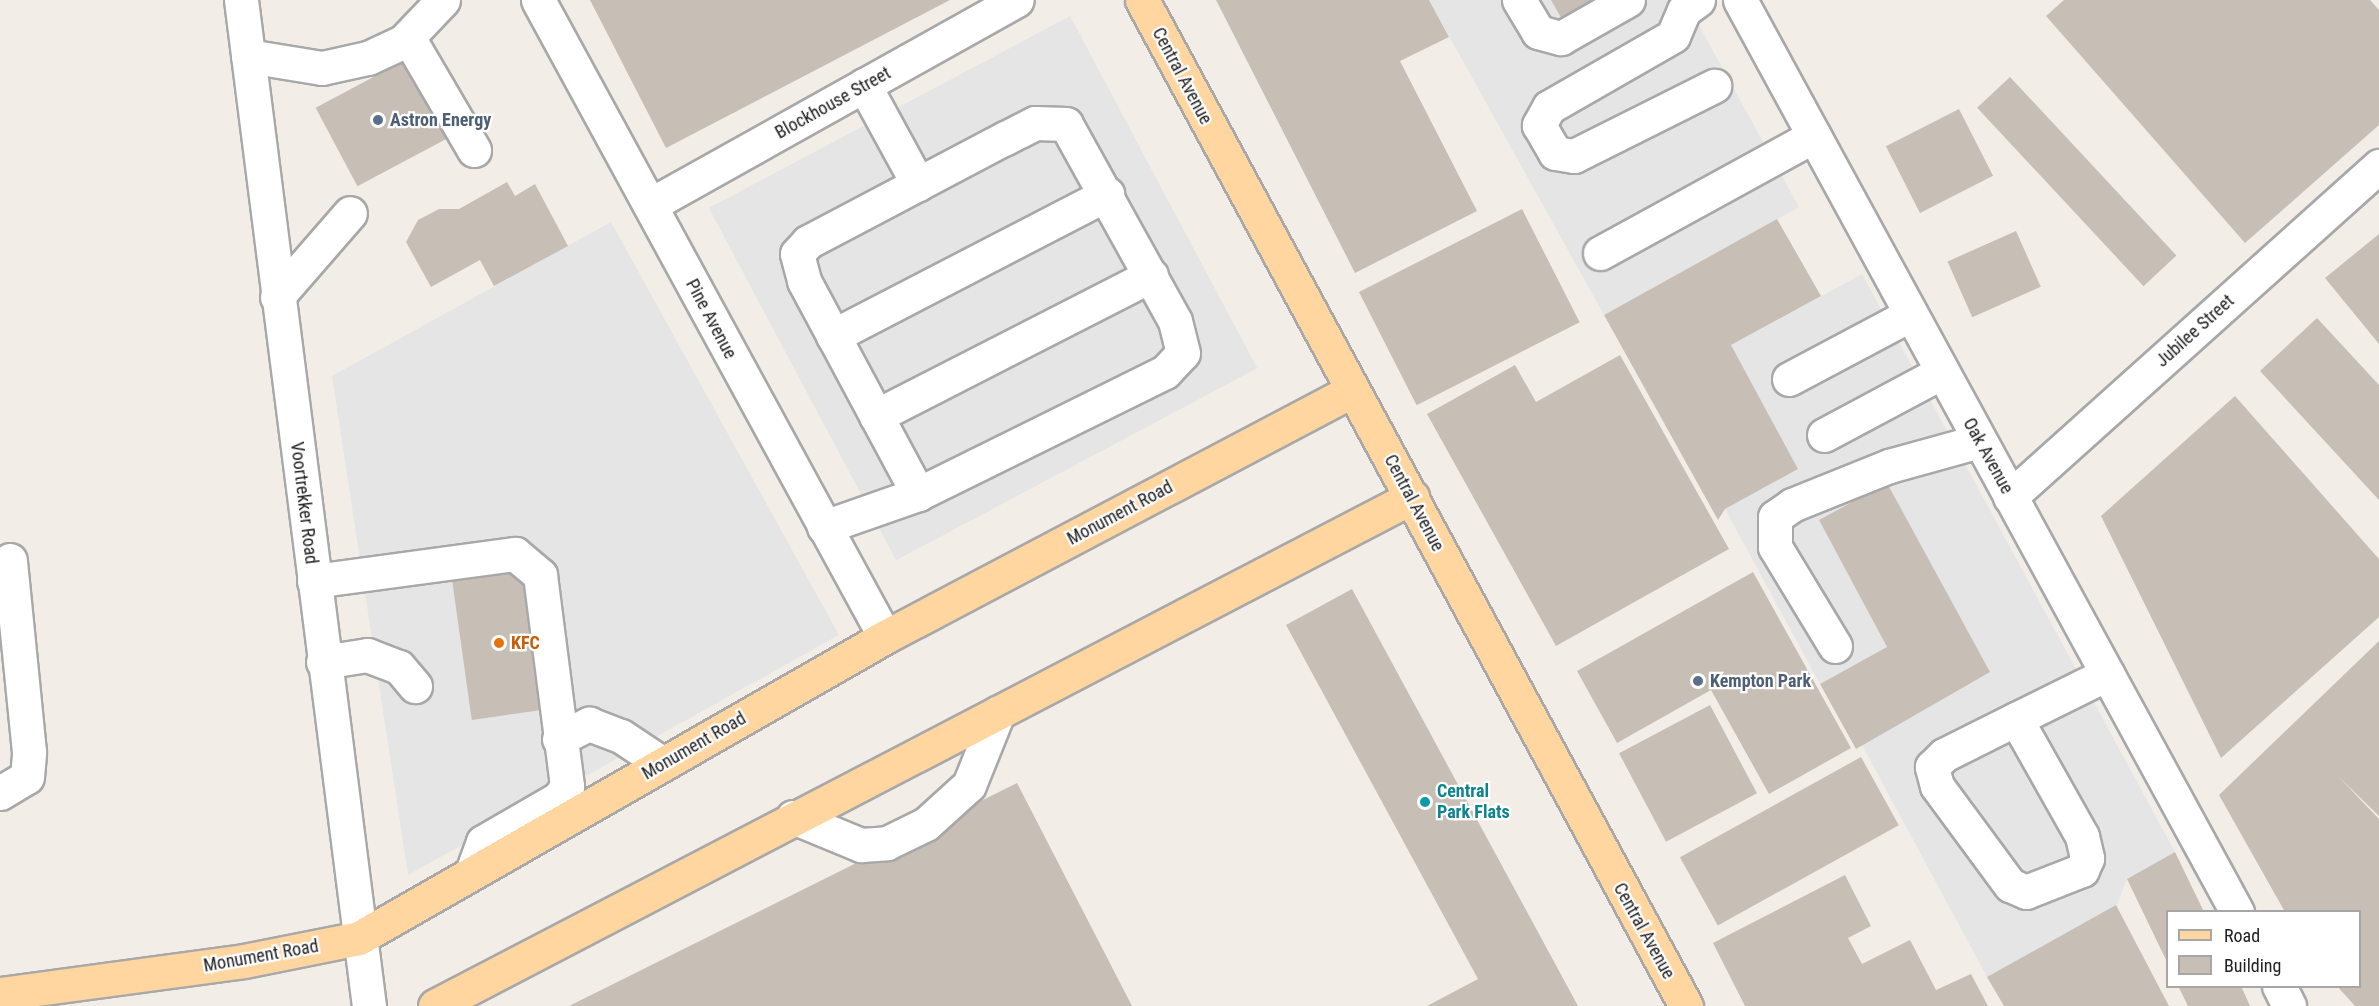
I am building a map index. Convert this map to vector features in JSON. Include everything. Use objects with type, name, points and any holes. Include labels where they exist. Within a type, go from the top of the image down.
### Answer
[{"type":"main road","name":"Central Avenue","points":[[1142,0],[1686,1006]]},
{"type":"main road","name":"Monument Road","points":[[0,994],[244,961],[359,938],[885,637],[1353,390]]},
{"type":"main road","points":[[435,1006],[793,817],[1412,497]]},
{"type":"street","name":"Voortrekker Road","points":[[241,0],[323,662],[369,1006]]},
{"type":"street","points":[[248,56],[322,68],[368,58],[408,37],[443,0]]},
{"type":"street","name":"Pine Avenue","points":[[538,0],[885,637]]},
{"type":"street","name":"Blockhouse Street","points":[[650,205],[1017,0]]},
{"type":"street","points":[[1519,0],[1538,32],[1554,38],[1628,0]]},
{"type":"street","points":[[1698,0],[1684,10],[1673,36],[1549,107],[1539,125],[1555,153],[1574,156],[1714,86]]},
{"type":"street","name":"Oak Avenue","points":[[1740,0],[2236,910]]},
{"type":"street","points":[[408,37],[474,150]]},
{"type":"street","points":[[864,85],[918,184]]},
{"type":"street","points":[[824,527],[918,494],[1176,364],[1184,342],[1076,135],[1066,123],[1052,120],[918,184],[800,248],[798,266],[918,494]]},
{"type":"street","points":[[1600,253],[1814,136]]},
{"type":"street","name":"Jubilee Street","points":[[2010,497],[2379,166]]},
{"type":"street","points":[[833,336],[1107,194]]},
{"type":"street","points":[[278,297],[350,213]]},
{"type":"street","points":[[876,416],[1151,275]]},
{"type":"street","points":[[1789,379],[1911,314]]},
{"type":"street","points":[[1824,435],[1942,372]]},
{"type":"street","points":[[1835,646],[1775,547],[1775,517],[1792,505],[1889,466],[1980,441]]},
{"type":"street","points":[[314,581],[515,554],[532,564],[548,609],[559,739],[567,786],[559,798],[483,842],[472,873]]},
{"type":"street","points":[[0,792],[27,777],[29,752],[10,560]]},
{"type":"street","points":[[323,662],[367,656],[399,667],[415,686]]},
{"type":"street","points":[[2016,719],[2082,836],[2087,858],[2082,870],[2026,892],[2010,885],[1936,786],[1932,767],[1944,755],[2016,719],[2108,674]]},
{"type":"street","points":[[793,817],[861,845],[887,843],[926,824],[969,785],[998,713]]},
{"type":"street","points":[[559,739],[589,724],[621,736],[663,764]]},
{"type":"street","points":[[2279,988],[2289,1006]]},
{"type":"shaded area","points":[[1429,0],[1685,0],[1799,207],[1604,315]]},
{"type":"shaded area","points":[[1070,16],[1257,368],[896,560],[709,208]]},
{"type":"shaded area","points":[[611,222],[839,635],[408,875],[332,376]]},
{"type":"shaded area","points":[[1862,274],[2175,852],[2127,879],[2116,907],[1987,977],[1861,743],[1989,672],[1886,483],[1819,520],[1887,647],[1820,684],[1725,509],[1798,469],[1731,345]]},
{"type":"building","points":[[590,0],[950,0],[666,148]]},
{"type":"building","points":[[1216,0],[1429,0],[1449,37],[1400,61],[1477,211],[1355,273]]},
{"type":"building","points":[[1551,0],[1618,0],[1567,28]]},
{"type":"building","points":[[2064,0],[2370,0],[2379,10],[2379,125],[2245,243],[2046,16]]},
{"type":"building","points":[[411,57],[453,136],[357,186],[316,108]]},
{"type":"building","points":[[2010,77],[2176,255],[2143,286],[1977,108]]},
{"type":"building","points":[[1959,109],[1993,176],[1920,213],[1886,146]]},
{"type":"building","points":[[507,182],[515,196],[535,184],[568,246],[494,286],[480,260],[431,287],[406,242],[418,220],[439,209],[459,209]]},
{"type":"building","points":[[1522,209],[1580,322],[1417,405],[1359,292]]},
{"type":"building","points":[[1777,219],[1821,296],[1731,345],[1798,469],[1725,509],[1718,520],[1604,315]]},
{"type":"building","points":[[2016,231],[2041,287],[1972,317],[1947,262]]},
{"type":"building","points":[[2379,234],[2379,344],[2325,278]]},
{"type":"building","points":[[2317,318],[2379,385],[2379,500],[2260,371]]},
{"type":"building","points":[[1620,355],[1729,549],[1556,646],[1427,414],[1515,365],[1536,402]]},
{"type":"building","points":[[2235,396],[2379,559],[2379,617],[2221,758],[2101,516]]},
{"type":"building","points":[[1887,483],[1990,672],[1856,749],[1820,684],[1887,647],[1819,520]]},
{"type":"building","name":"KFC","points":[[525,567],[545,710],[472,720],[452,577]]},
{"type":"building","name":"Kempton Park","points":[[1753,572],[1851,748],[1769,794],[1711,690],[1617,743],[1577,671]]},
{"type":"building","name":"Central Park Flats","points":[[1352,589],[1578,1006],[1427,1006],[1478,979],[1286,625]]},
{"type":"building","points":[[2379,641],[2379,816],[2338,776],[2379,819],[2379,1006],[2355,1006],[2339,988],[2361,988],[2361,910],[2284,910],[2219,795]]},
{"type":"building","points":[[1710,705],[1757,793],[1666,842],[1619,753]]},
{"type":"building","points":[[1861,757],[1899,825],[1718,926],[1680,857]]},
{"type":"building","points":[[1017,783],[1132,1006],[569,1006]]},
{"type":"building","points":[[2175,852],[2203,910],[2166,910],[2166,960],[2127,879]]},
{"type":"building","points":[[1845,875],[1871,926],[1848,938],[1862,964],[1910,940],[1936,990],[1971,974],[1988,1006],[1745,1006],[1713,943]]},
{"type":"building","points":[[2116,905],[2169,1006],[2004,1006],[1987,977]]},
{"type":"building","points":[[2179,988],[2242,988],[2250,1006],[2188,1006]]},
{"type":"place","name":"Astron Energy","points":[[378,120]]},
{"type":"place","name":"KFC","points":[[499,643]]},
{"type":"place","name":"Kempton Park","points":[[1698,681]]},
{"type":"place","name":"Central Park Flats","points":[[1425,802]]}]
